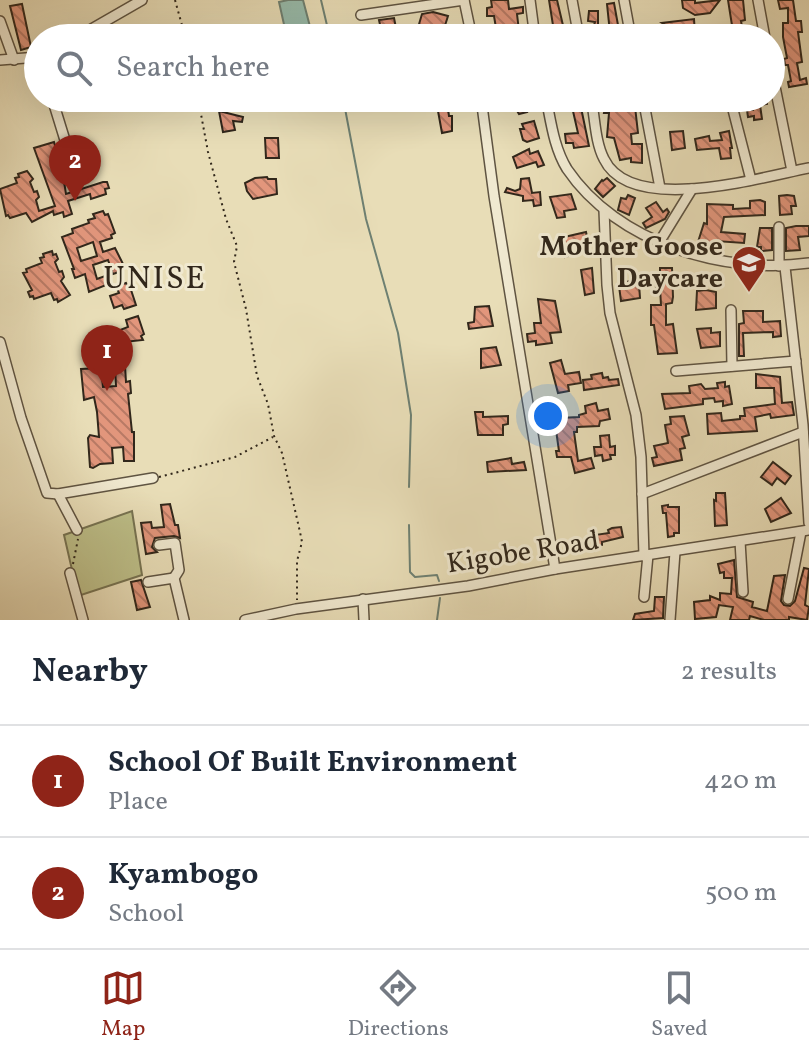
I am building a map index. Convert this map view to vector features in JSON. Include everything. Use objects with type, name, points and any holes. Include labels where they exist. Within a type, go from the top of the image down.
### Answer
[{"type":"street","points":[[100,24],[142,0]]},
{"type":"street","points":[[361,15],[464,0],[469,24]]},
{"type":"street","points":[[530,0],[533,24]]},
{"type":"street","points":[[572,0],[576,24]]},
{"type":"street","points":[[624,0],[628,24]]},
{"type":"street","points":[[758,0],[762,24]]},
{"type":"street","points":[[0,21],[14,60]]},
{"type":"street","points":[[0,60],[24,60]]},
{"type":"street","points":[[56,112],[76,176]]},
{"type":"street","points":[[483,112],[555,569]]},
{"type":"street","points":[[549,112],[563,161],[584,191],[621,222],[692,253],[731,263],[782,266],[809,263]]},
{"type":"street","points":[[594,112],[604,160],[627,181],[660,188],[692,189],[809,168]]},
{"type":"street","points":[[646,112],[660,188]]},
{"type":"street","points":[[734,112],[751,180]]},
{"type":"street","points":[[780,112],[792,171]]},
{"type":"street","points":[[660,241],[692,189]]},
{"type":"street","points":[[604,210],[607,285],[615,334],[636,415],[646,556],[644,597]]},
{"type":"street","points":[[779,227],[805,426],[809,523]]},
{"type":"street","points":[[731,310],[732,366]]},
{"type":"street","points":[[0,342],[47,493],[58,494],[153,478]]},
{"type":"street","points":[[676,371],[796,361]]},
{"type":"street","points":[[642,494],[805,426]]},
{"type":"street","points":[[58,494],[77,530]]},
{"type":"street","points":[[788,599],[805,531]]},
{"type":"street","name":"Kigobe Road","points":[[245,620],[296,609],[468,586],[555,569],[805,531]]},
{"type":"street","points":[[740,541],[743,592]]},
{"type":"street","points":[[159,545],[175,543],[179,570],[174,578],[184,620]]},
{"type":"street","points":[[670,620],[675,552]]},
{"type":"street","points":[[70,573],[83,620]]},
{"type":"street","points":[[148,582],[174,578]]},
{"type":"street","points":[[362,619],[363,599]]},
{"type":"path","points":[[175,0],[182,24]]},
{"type":"path","points":[[201,112],[226,219],[237,246],[234,262],[246,309],[257,376],[282,453],[302,542],[297,561],[299,583],[296,609]]},
{"type":"path","points":[[153,478],[235,457],[274,436]]},
{"type":"path","points":[[70,573],[78,543],[77,530]]},
{"type":"green space","points":[[132,511],[142,575],[78,596],[64,535]]},
{"type":"shaded area","points":[[303,0],[309,24],[284,24],[279,2]]},
{"type":"building","points":[[491,0],[508,0],[509,9],[523,7],[523,13],[517,14],[518,24],[495,24],[494,16],[487,16],[487,8],[492,7]]},
{"type":"building","points":[[549,0],[557,0],[563,24],[553,24]]},
{"type":"building","points":[[682,0],[695,0],[695,3],[720,0],[710,13],[695,15],[683,8]]},
{"type":"building","points":[[728,0],[743,0],[745,20],[742,24],[732,24]]},
{"type":"building","points":[[778,0],[793,0],[796,21],[801,21],[802,32],[798,32],[802,62],[797,63],[800,80],[806,78],[807,84],[789,87],[788,82],[791,81],[788,65],[785,65],[783,24],[788,23],[788,8],[780,9]]},
{"type":"building","points":[[614,3],[618,24],[609,24],[607,4]]},
{"type":"building","points":[[22,4],[26,24],[24,49],[21,50],[10,6]]},
{"type":"building","points":[[589,11],[598,11],[598,24],[588,21]]},
{"type":"building","points":[[433,12],[448,16],[445,24],[419,24],[422,14]]},
{"type":"building","points":[[394,18],[395,24],[380,24],[379,20]]},
{"type":"building","points":[[694,19],[694,24],[664,24]]},
{"type":"building","points":[[219,112],[243,117],[242,122],[233,121],[235,130],[223,132]]},
{"type":"building","points":[[438,112],[448,112],[452,116],[452,131],[442,133]]},
{"type":"building","points":[[573,112],[582,112],[589,146],[574,148],[573,143],[566,143],[565,134],[578,133]]},
{"type":"building","points":[[636,112],[638,133],[631,134],[632,144],[642,144],[642,163],[631,162],[631,158],[620,160],[614,138],[607,137],[609,113],[604,113]]},
{"type":"building","points":[[747,112],[761,112],[762,119],[754,120],[754,116],[748,117]]},
{"type":"building","points":[[534,121],[539,138],[527,142],[523,140],[520,129],[524,129],[522,124]]},
{"type":"building","points":[[683,131],[685,148],[672,150],[670,132]]},
{"type":"building","points":[[729,131],[731,158],[721,159],[719,148],[697,150],[695,139],[709,136],[710,141],[722,140],[720,133]]},
{"type":"building","points":[[265,138],[278,138],[279,158],[266,158]]},
{"type":"building","points":[[54,142],[66,194],[107,182],[109,188],[105,189],[106,194],[91,199],[90,194],[68,201],[72,214],[64,217],[63,212],[54,215],[53,211],[32,222],[26,213],[10,218],[6,216],[0,189],[17,183],[15,178],[19,177],[18,174],[27,171],[33,179],[30,182],[34,192],[37,191],[39,197],[36,200],[39,211],[55,206],[34,148]]},
{"type":"building","points":[[529,149],[530,154],[538,151],[544,165],[538,167],[536,162],[517,168],[513,157]]},
{"type":"building","points":[[267,177],[276,179],[277,194],[253,199],[245,183]]},
{"type":"building","points":[[529,178],[532,193],[540,192],[541,205],[534,206],[533,200],[523,201],[523,196],[505,192],[507,188],[520,189],[521,179]]},
{"type":"building","points":[[607,178],[615,186],[603,197],[595,189]]},
{"type":"building","points":[[571,194],[576,209],[564,211],[565,217],[557,218],[550,197]]},
{"type":"building","points":[[628,195],[635,198],[629,215],[618,210],[621,198],[626,199]]},
{"type":"building","points":[[779,196],[794,196],[796,206],[791,206],[792,214],[780,215]]},
{"type":"building","points":[[750,201],[765,202],[765,215],[724,217],[721,232],[745,234],[744,243],[716,241],[715,246],[698,242],[704,223],[707,224],[707,204],[733,205],[733,209],[750,208]]},
{"type":"building","points":[[656,202],[663,212],[667,209],[669,212],[665,219],[646,228],[643,223],[652,217],[646,208]]},
{"type":"building","points":[[103,211],[105,215],[108,214],[115,233],[111,235],[112,238],[100,242],[103,252],[115,248],[124,266],[121,267],[122,271],[113,274],[108,260],[93,265],[97,279],[108,275],[111,283],[89,292],[85,274],[75,278],[62,237],[73,233],[72,229],[89,223],[88,220],[95,218],[93,214]],"holes":[[[93,242],[97,256],[81,261],[77,248]]]},
{"type":"building","points":[[809,226],[809,236],[798,237],[800,250],[786,251],[786,228]]},
{"type":"building","points":[[760,228],[772,228],[772,250],[761,251],[761,247],[757,247]]},
{"type":"building","points":[[586,232],[589,246],[574,250],[575,254],[565,257],[560,238]]},
{"type":"building","points":[[52,251],[58,259],[55,262],[59,272],[62,271],[64,277],[61,281],[70,295],[58,302],[51,293],[34,299],[30,297],[28,292],[32,290],[23,273],[42,263],[40,258],[44,257],[43,254]]},
{"type":"building","points":[[592,268],[594,293],[585,295],[581,270]]},
{"type":"building","points":[[660,268],[672,268],[673,297],[672,303],[666,304],[666,325],[673,324],[677,353],[658,354],[654,325],[651,325],[651,305],[661,305],[660,288],[656,288],[655,276],[660,276]]},
{"type":"building","points":[[633,281],[633,285],[639,284],[640,298],[621,301],[619,286],[623,286],[623,282]]},
{"type":"building","points":[[126,283],[136,305],[114,308],[110,296],[119,293],[116,286]]},
{"type":"building","points":[[697,291],[716,292],[716,308],[696,310]]},
{"type":"building","points":[[538,299],[555,301],[561,332],[550,333],[552,343],[536,345],[536,341],[528,342],[527,334],[535,333],[534,323],[541,323]]},
{"type":"building","points":[[489,306],[493,326],[469,329],[468,323],[474,322],[475,307]]},
{"type":"building","points":[[743,311],[763,311],[763,322],[780,321],[781,336],[773,337],[773,332],[743,333],[744,356],[739,356],[739,324],[744,323]]},
{"type":"building","points":[[138,316],[143,340],[124,342],[120,330],[128,327],[126,320]]},
{"type":"building","points":[[711,328],[711,333],[720,332],[720,346],[701,348],[697,329]]},
{"type":"building","points":[[496,347],[501,365],[481,368],[481,349]]},
{"type":"building","points":[[561,360],[565,374],[579,372],[581,383],[568,385],[569,391],[558,393],[550,363]]},
{"type":"building","points":[[125,366],[126,382],[130,381],[131,393],[128,394],[134,432],[134,461],[124,461],[123,447],[112,448],[113,463],[93,468],[90,467],[88,438],[90,435],[99,437],[97,412],[94,397],[84,400],[81,369],[101,368],[103,387],[116,386],[115,367]]},
{"type":"building","points":[[602,373],[603,378],[618,379],[619,385],[584,390],[583,380]]},
{"type":"building","points":[[756,374],[780,377],[782,403],[792,402],[794,415],[755,417],[757,431],[708,434],[707,414],[721,413],[722,421],[740,419],[740,416],[745,416],[744,408],[775,404],[774,388],[756,388]]},
{"type":"building","points":[[725,382],[725,387],[729,386],[732,404],[723,406],[723,401],[715,402],[714,398],[703,399],[703,404],[665,409],[662,394],[690,393],[689,386],[701,384],[705,389],[718,388],[717,383]]},
{"type":"building","points":[[596,403],[598,411],[608,409],[610,419],[600,421],[599,426],[577,427],[577,432],[574,432],[578,461],[591,458],[594,468],[575,473],[571,457],[557,457],[555,423],[561,423],[560,418],[579,417],[586,413],[585,406]]},
{"type":"building","points":[[475,412],[483,412],[483,417],[508,416],[508,424],[503,425],[503,435],[478,435]]},
{"type":"building","points":[[684,416],[689,435],[682,437],[685,448],[680,449],[682,460],[654,466],[652,458],[657,457],[654,446],[668,443],[665,425],[671,424],[670,417]]},
{"type":"building","points":[[609,435],[610,447],[615,446],[615,455],[603,461],[602,455],[595,456],[594,447],[601,447],[600,436]]},
{"type":"building","points":[[511,458],[512,464],[524,462],[526,470],[488,472],[487,462]]},
{"type":"building","points":[[773,462],[791,476],[785,484],[777,478],[772,485],[761,477]]},
{"type":"building","points":[[716,493],[725,493],[727,525],[715,526]]},
{"type":"building","points":[[781,498],[791,513],[771,522],[765,509]]},
{"type":"building","points":[[170,504],[180,538],[155,538],[152,547],[157,552],[146,554],[141,523],[151,522],[152,528],[164,527],[161,505]]},
{"type":"building","points":[[662,506],[679,507],[679,533],[668,537],[666,513],[663,513]]},
{"type":"building","points":[[621,527],[623,537],[596,546],[595,535]]},
{"type":"building","points":[[734,560],[737,597],[753,602],[752,607],[767,611],[774,576],[785,575],[781,601],[790,606],[795,601],[804,568],[809,569],[805,605],[809,607],[807,620],[789,617],[789,620],[764,620],[750,616],[749,620],[730,620],[733,607],[719,605],[716,617],[695,619],[694,602],[710,600],[710,596],[720,600],[720,593],[731,594],[732,578],[724,578],[718,564]]},
{"type":"building","points":[[141,580],[150,607],[137,610],[131,582]]},
{"type":"building","points":[[655,597],[664,597],[663,618],[633,620],[635,614],[654,611]]},
{"type":"waterway","points":[[321,0],[327,24]]},
{"type":"waterway","points":[[346,112],[366,219],[398,333],[411,415],[409,487]]},
{"type":"waterway","points":[[409,525],[410,572],[415,577],[437,575],[439,581]]},
{"type":"waterway","points":[[437,620],[440,598]]},
{"type":"place","name":"Kyambogo","points":[[75,201]]},
{"type":"place","name":"Mother Goose Daycare","points":[[749,294]]},
{"type":"place","name":"School Of Built Environment","points":[[107,391]]},
{"type":"district","name":"UNISE","points":[[155,280]]}]
